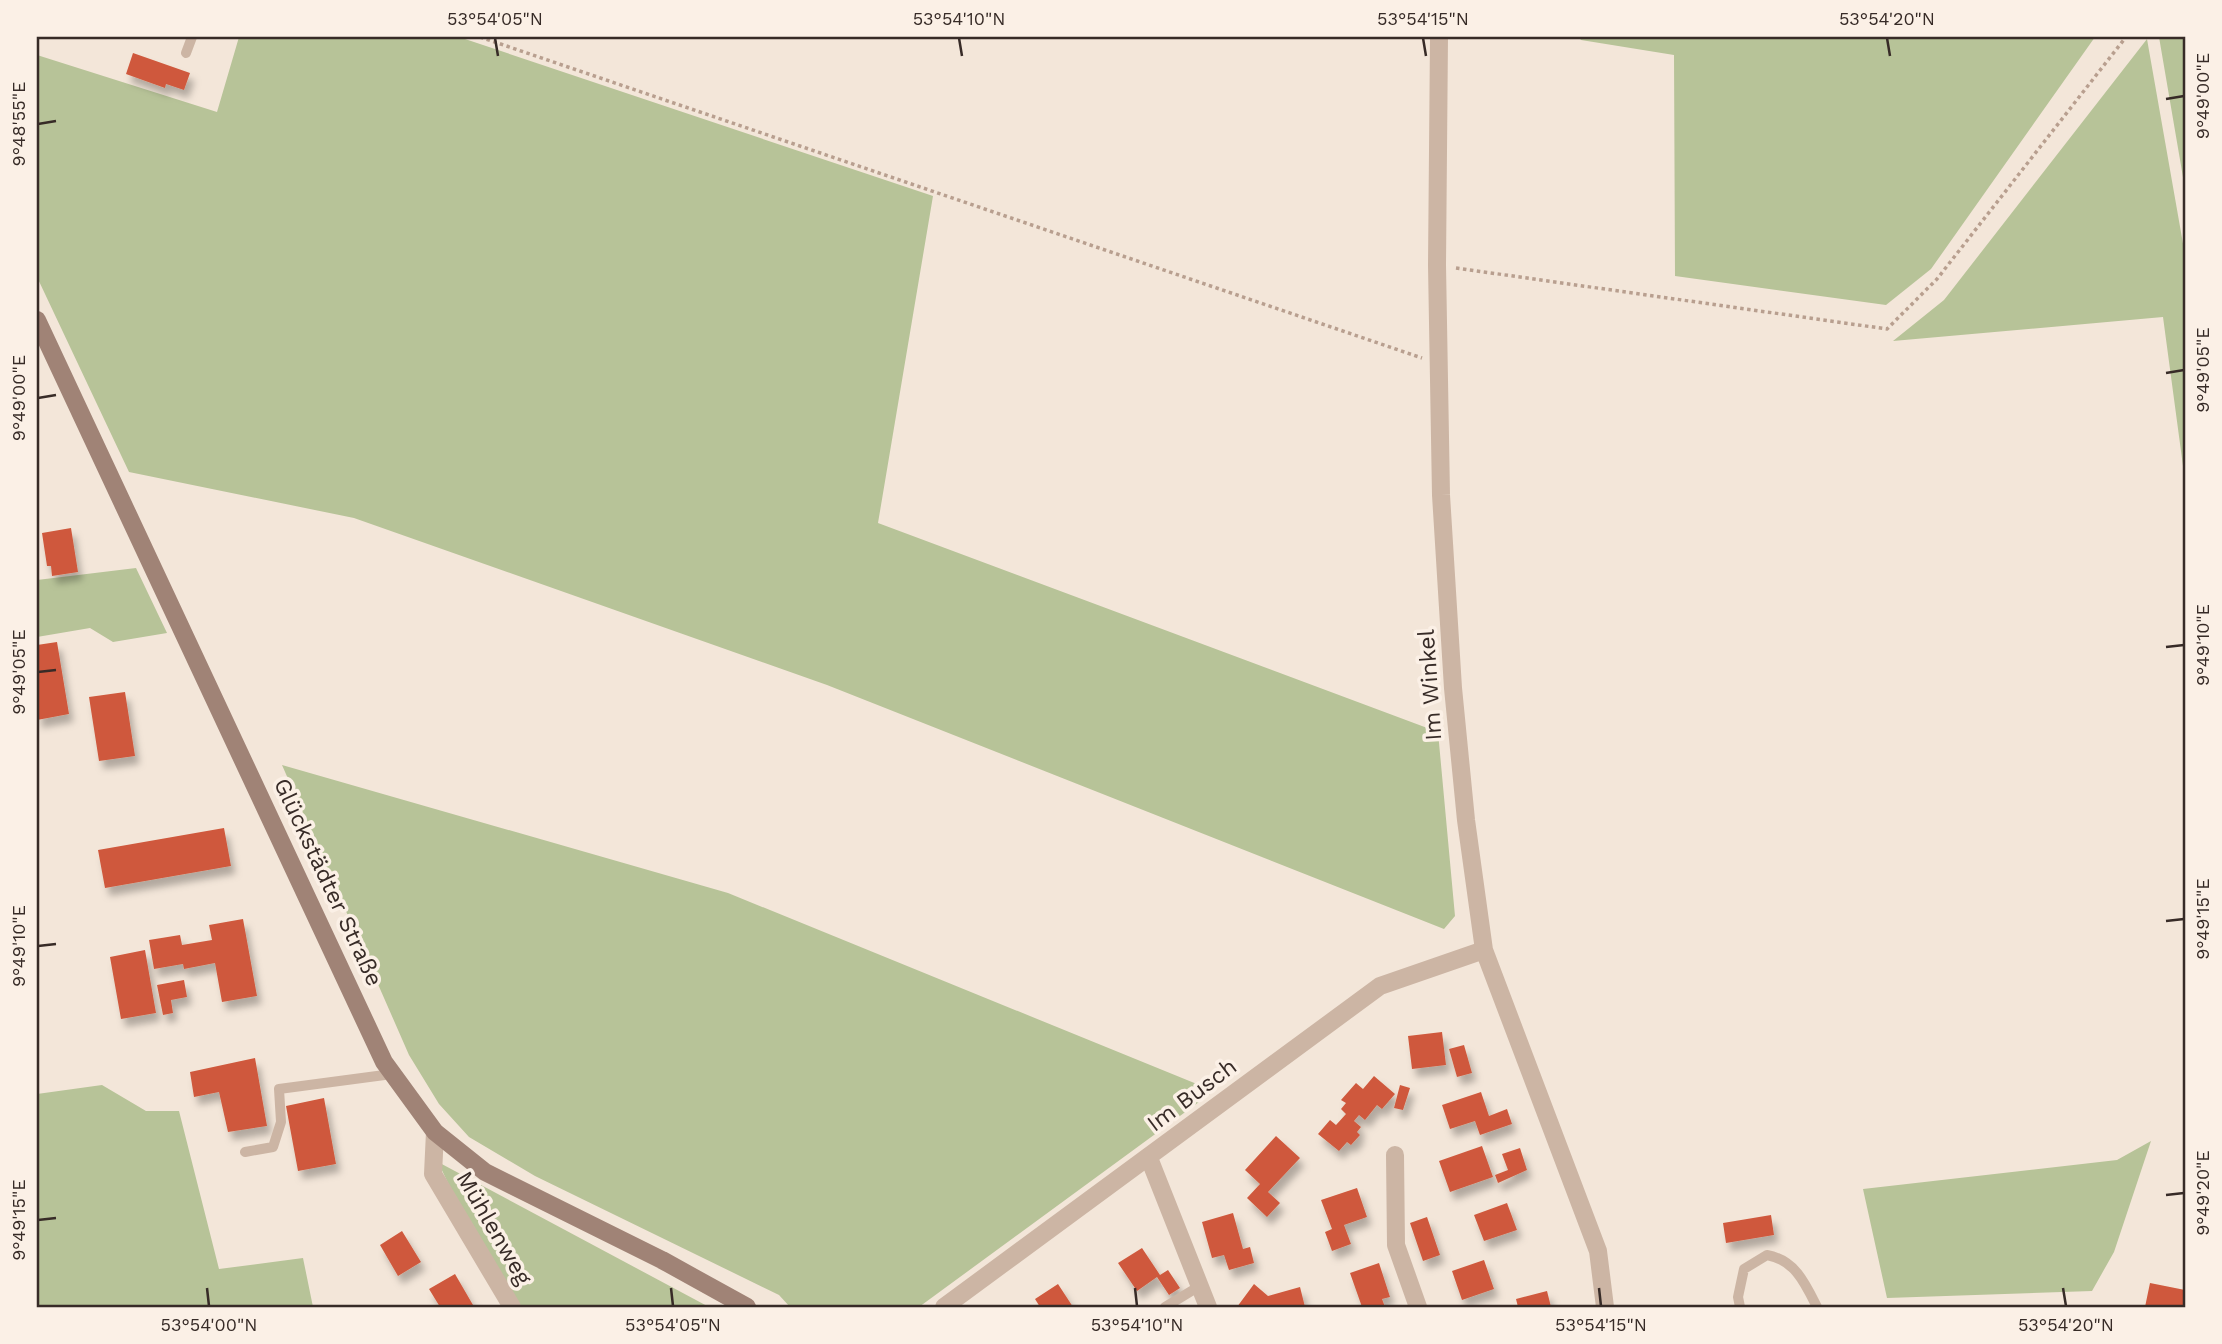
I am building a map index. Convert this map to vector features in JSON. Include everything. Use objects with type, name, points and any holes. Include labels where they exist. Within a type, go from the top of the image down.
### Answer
[{"type":"street","name":"Im Winkel","points":[[1440,37],[1437,265],[1441,495],[1453,688],[1466,820],[1484,950],[1598,1251],[1605,1307]]},
{"type":"street","name":"Glückstädter Straße","points":[[37,320],[392,1074],[435,1132],[485,1172],[662,1259],[747,1307]]},
{"type":"street","name":"Im Busch","points":[[944,1307],[1380,986],[1484,950]]},
{"type":"street","name":"Mühlenweg","points":[[435,1132],[433,1174],[512,1307]]},
{"type":"street","points":[[1395,1155],[1396,1245],[1418,1307]]},
{"type":"street","points":[[1149,1158],[1208,1307]]},
{"type":"lane","points":[[186,53],[192,37]]},
{"type":"lane","points":[[245,1152],[273,1147],[281,1122],[279,1089],[392,1074]]},
{"type":"lane","points":[[1740,1307],[1738,1297],[1744,1269],[1767,1255],[1782,1258],[1793,1266],[1817,1307]]},
{"type":"lane","points":[[1165,1307],[1198,1287]]},
{"type":"path","points":[[480,37],[1438,363]]},
{"type":"path","points":[[1437,265],[1887,329],[1937,279],[2126,37]]},
{"type":"green space","points":[[239,37],[459,37],[933,196],[878,523],[1438,732],[1455,916],[1444,929],[827,685],[354,518],[129,472],[37,277],[37,55],[217,112]]},
{"type":"green space","points":[[1579,37],[2095,37],[1931,269],[1886,305],[1675,276],[1674,55],[1581,40]]},
{"type":"green space","points":[[2159,37],[2185,37],[2185,189]]},
{"type":"green space","points":[[2147,39],[2185,255],[2185,481],[2163,317],[1893,341],[1944,300]]},
{"type":"green space","points":[[136,568],[167,633],[113,642],[90,628],[37,637],[37,580]]},
{"type":"green space","points":[[282,765],[728,893],[1214,1091],[919,1307],[790,1307],[779,1295],[535,1176],[469,1137],[439,1104],[409,1055]]},
{"type":"green space","points":[[102,1085],[146,1111],[179,1111],[219,1269],[303,1258],[313,1307],[37,1307],[37,1094]]},
{"type":"green space","points":[[2151,1141],[2114,1252],[2092,1291],[1887,1298],[1863,1189],[2117,1160]]},
{"type":"green space","points":[[438,1162],[709,1307],[507,1307]]},
{"type":"building","points":[[133,53],[190,73],[184,90],[166,84],[165,88],[126,74]]},
{"type":"building","points":[[71,528],[78,572],[52,576],[51,566],[47,566],[42,533]]},
{"type":"building","points":[[57,642],[69,714],[37,720],[37,645]]},
{"type":"building","points":[[125,692],[135,756],[99,761],[89,697]]},
{"type":"building","points":[[224,828],[231,866],[105,888],[98,850]]},
{"type":"building","points":[[243,919],[257,996],[222,1002],[215,963],[184,969],[183,964],[154,969],[149,940],[180,935],[182,945],[212,940],[209,925]]},
{"type":"building","points":[[145,950],[156,1013],[121,1019],[110,957]]},
{"type":"building","points":[[184,980],[187,997],[171,1000],[173,1013],[163,1015],[157,985]]},
{"type":"building","points":[[1442,1032],[1446,1065],[1412,1069],[1408,1036]]},
{"type":"building","points":[[1464,1045],[1472,1073],[1457,1077],[1449,1049]]},
{"type":"building","points":[[255,1058],[267,1126],[228,1132],[219,1092],[194,1097],[190,1072]]},
{"type":"building","points":[[1374,1076],[1395,1094],[1382,1109],[1377,1105],[1365,1120],[1359,1115],[1354,1121],[1361,1127],[1357,1132],[1360,1135],[1351,1145],[1347,1142],[1339,1151],[1318,1134],[1330,1120],[1336,1125],[1346,1114],[1341,1109],[1346,1103],[1341,1100],[1356,1083],[1363,1089]]},
{"type":"building","points":[[1400,1085],[1410,1088],[1403,1110],[1394,1108]]},
{"type":"building","points":[[1481,1092],[1489,1116],[1507,1109],[1512,1124],[1480,1135],[1475,1121],[1450,1129],[1442,1105]]},
{"type":"building","points":[[324,1098],[336,1164],[298,1171],[286,1106]]},
{"type":"building","points":[[1276,1136],[1300,1158],[1268,1192],[1280,1203],[1267,1217],[1247,1198],[1260,1184],[1245,1170]]},
{"type":"building","points":[[1482,1146],[1493,1177],[1450,1192],[1439,1161]]},
{"type":"building","points":[[1520,1148],[1527,1170],[1498,1183],[1495,1175],[1508,1170],[1502,1154]]},
{"type":"building","points":[[1357,1188],[1367,1217],[1344,1225],[1351,1244],[1332,1251],[1325,1232],[1332,1229],[1321,1200]]},
{"type":"building","points":[[1507,1203],[1517,1230],[1484,1241],[1474,1215]]},
{"type":"building","points":[[1233,1213],[1243,1249],[1250,1247],[1254,1263],[1229,1270],[1224,1255],[1212,1258],[1202,1222]]},
{"type":"building","points":[[1771,1215],[1774,1235],[1726,1243],[1723,1223]]},
{"type":"building","points":[[1427,1217],[1440,1255],[1423,1261],[1410,1223]]},
{"type":"building","points":[[402,1231],[421,1262],[398,1276],[380,1245]]},
{"type":"building","points":[[1142,1248],[1160,1275],[1168,1270],[1180,1288],[1169,1295],[1157,1277],[1137,1291],[1118,1263]]},
{"type":"building","points":[[1484,1260],[1494,1289],[1462,1300],[1452,1271]]},
{"type":"building","points":[[1379,1263],[1390,1297],[1382,1299],[1385,1307],[1362,1307],[1350,1273]]},
{"type":"building","points":[[455,1274],[473,1305],[440,1307],[429,1289]]},
{"type":"building","points":[[2150,1283],[2185,1290],[2185,1307],[2145,1307]]},
{"type":"building","points":[[1058,1284],[1073,1307],[1040,1307],[1035,1299]]},
{"type":"building","points":[[1254,1284],[1268,1296],[1300,1287],[1305,1307],[1237,1307]]},
{"type":"building","points":[[1547,1291],[1551,1307],[1518,1307],[1516,1299]]}]
